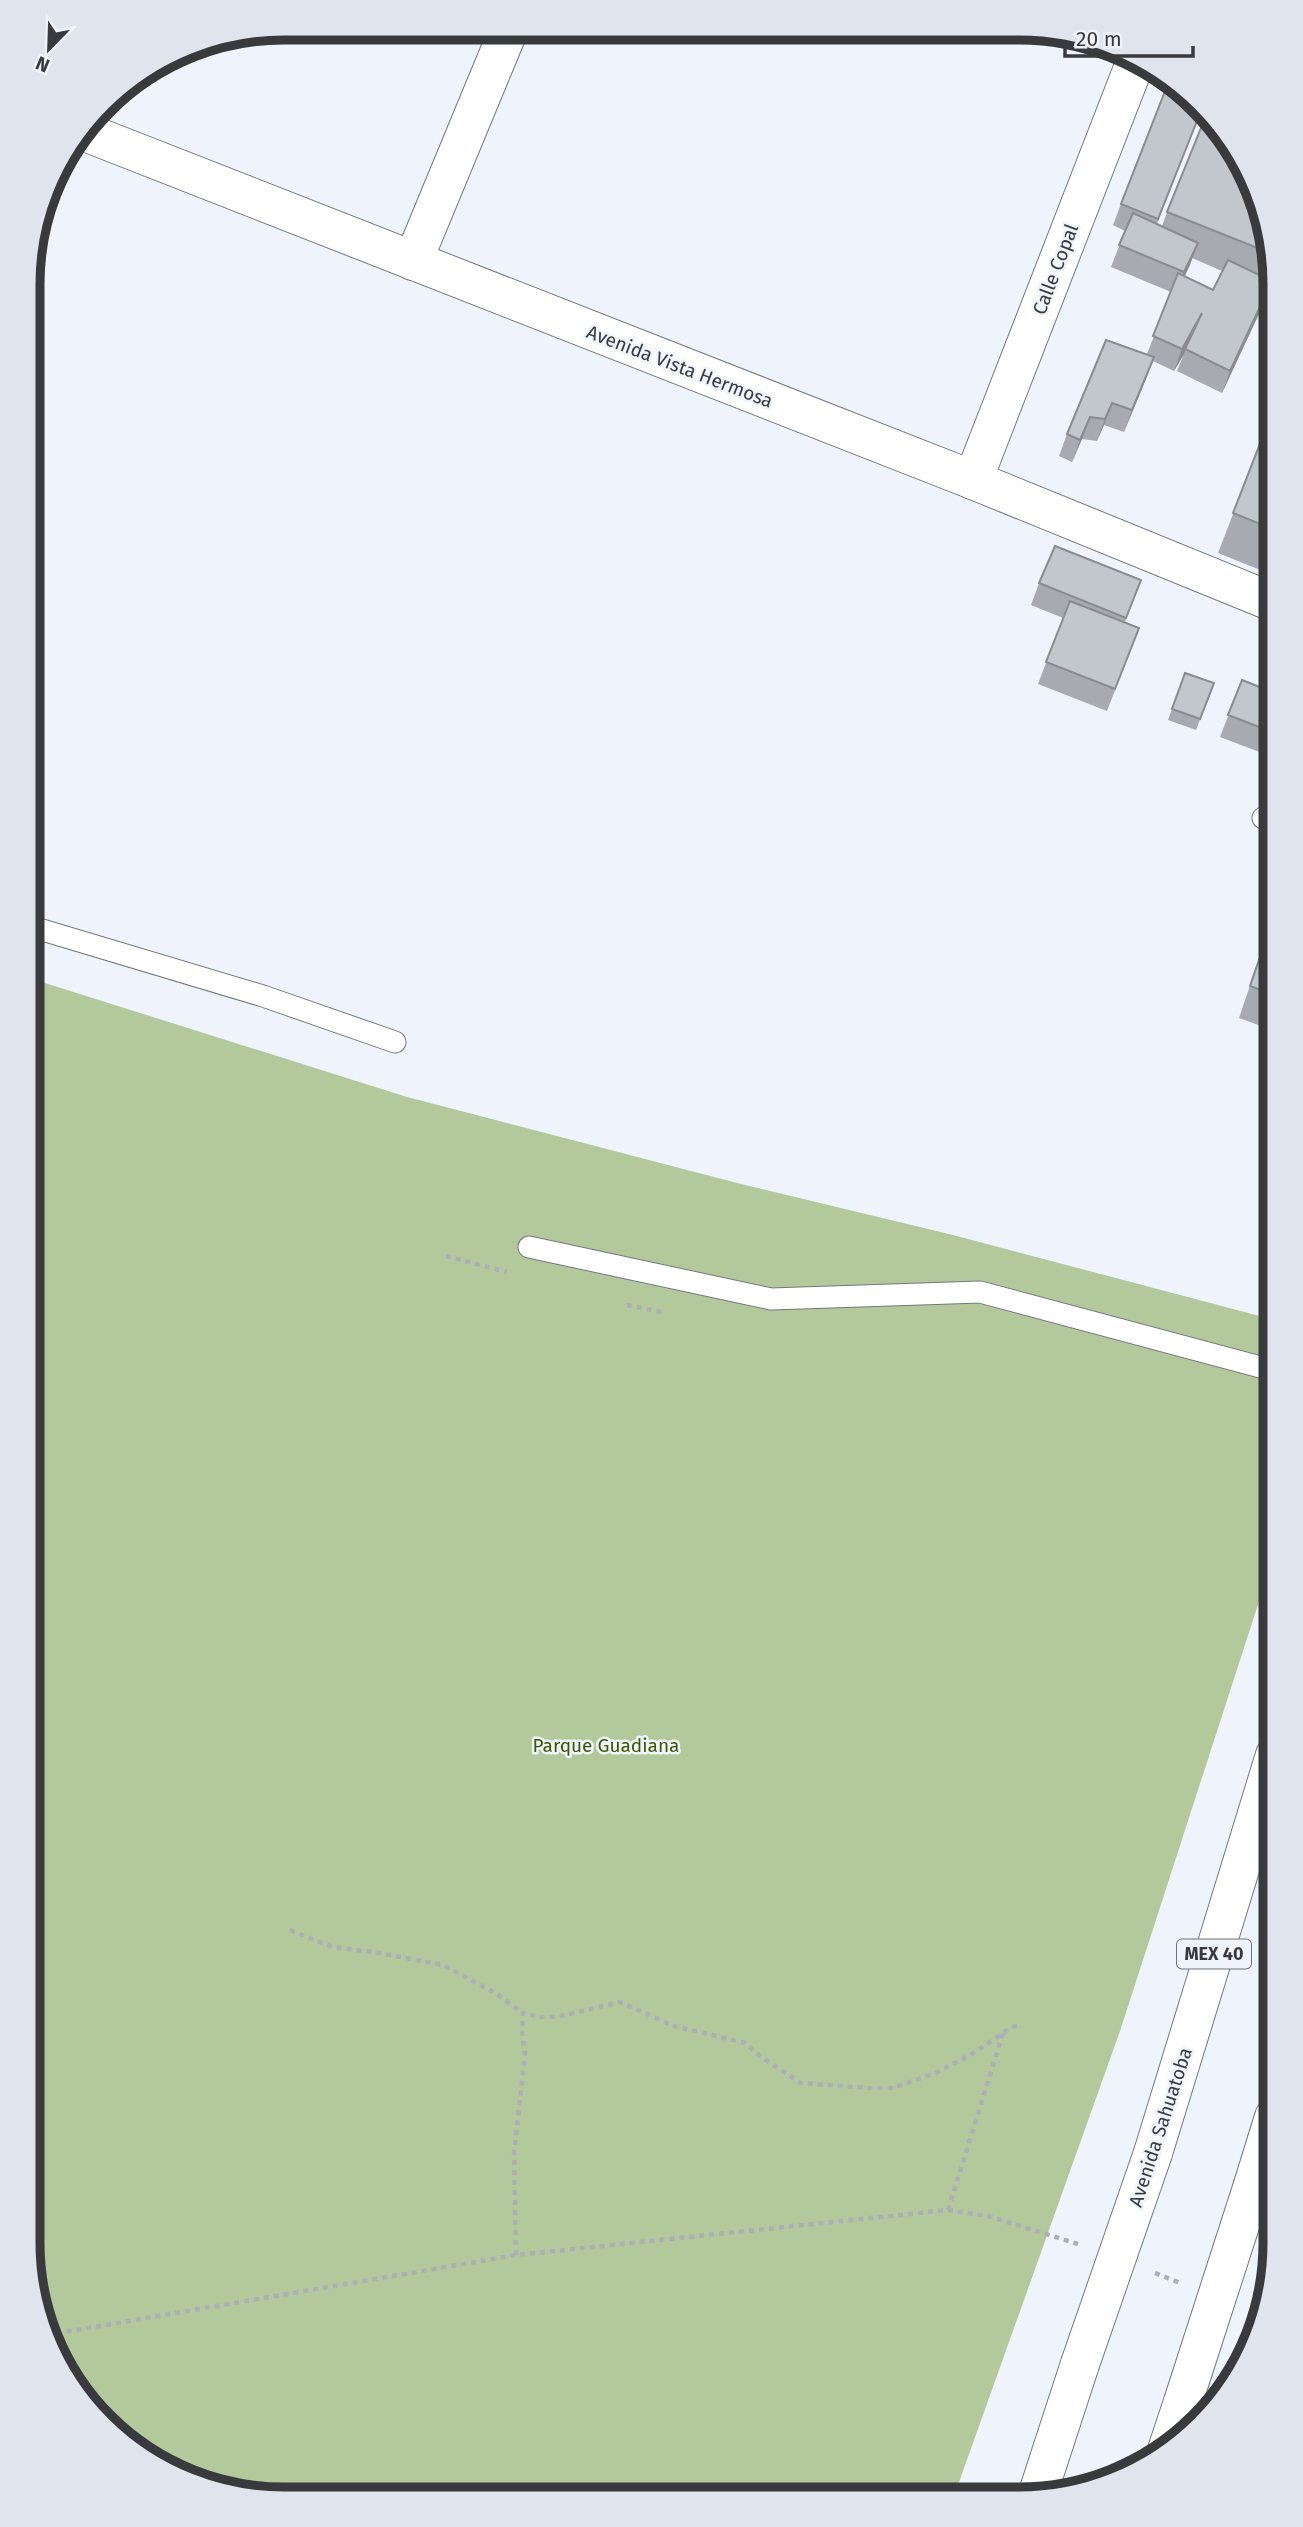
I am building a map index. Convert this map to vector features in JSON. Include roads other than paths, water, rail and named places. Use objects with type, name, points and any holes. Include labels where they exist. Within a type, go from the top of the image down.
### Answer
[{"type":"street","points":[[413,261],[504,40]]},
{"type":"street","name":"Calle Copal","points":[[973,480],[1133,69]]},
{"type":"street","name":"Avenida Vista Hermosa","points":[[92,135],[973,480],[1263,598]]},
{"type":"street","name":"Avenida Sahuatoba","points":[[1040,2486],[1153,2153],[1262,1797]]},
{"type":"street","points":[[1173,2431],[1262,2157]]},
{"type":"lane","points":[[40,929],[263,996],[395,1042]]},
{"type":"lane","points":[[529,1247],[771,1299],[979,1292],[1262,1368]]},
{"type":"park label","name":"Parque Guadiana","points":[[606,1745]]}]
